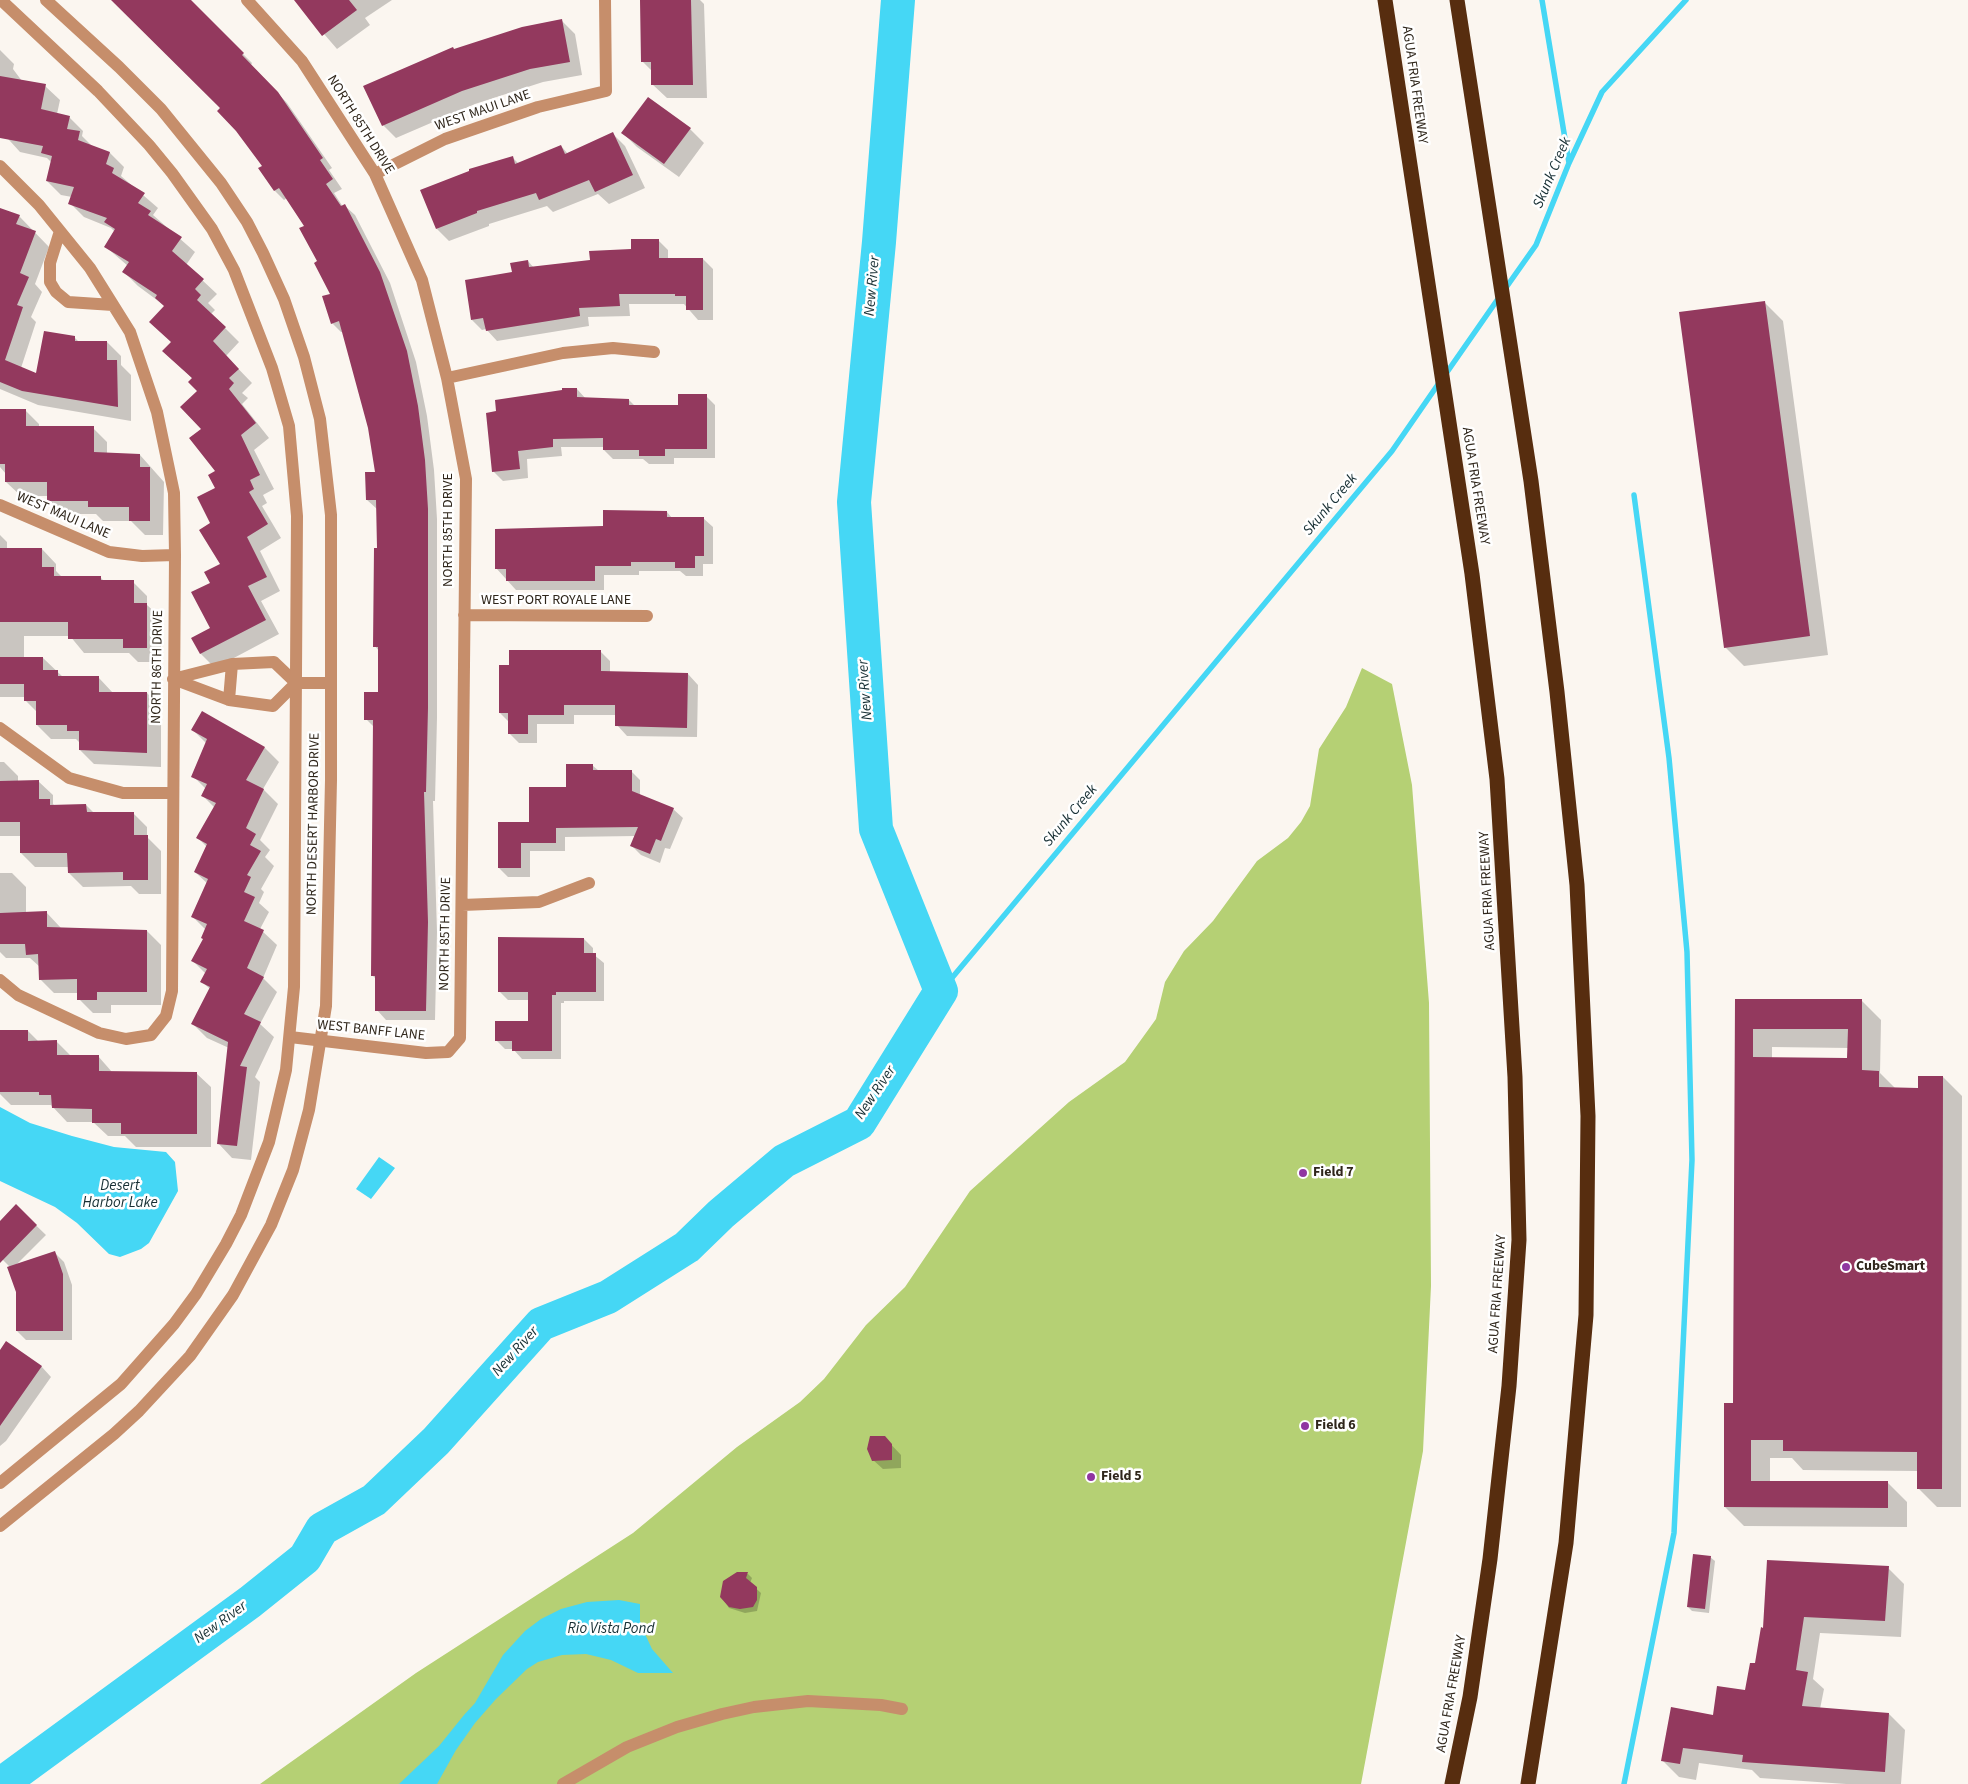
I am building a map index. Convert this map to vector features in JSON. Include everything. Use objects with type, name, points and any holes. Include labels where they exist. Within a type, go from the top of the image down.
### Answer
[{"type":"highway","name":"AGUA FRIA FREEWAY","points":[[1386,0],[1472,574],[1497,779],[1515,1077],[1519,1240],[1508,1386],[1490,1559],[1470,1697],[1452,1784]]},
{"type":"highway","points":[[1457,0],[1531,481],[1577,885],[1588,1116],[1586,1315],[1566,1543],[1528,1784]]},
{"type":"street","name":"NORTH DESERT HARBOR DRIVE","points":[[0,1483],[121,1384],[149,1354],[196,1294],[241,1215],[255,1181],[280,1102],[290,1037],[296,934],[297,516],[289,426],[272,368],[234,270],[212,229],[172,173],[98,91],[1,0]]},
{"type":"street","name":"NORTH DESERT HARBOR DRIVE","points":[[0,1526],[114,1434],[139,1411],[190,1356],[228,1303],[271,1224],[291,1178],[309,1110],[322,1040],[326,1006],[332,515],[320,419],[304,357],[284,299],[247,222],[202,156],[161,109],[119,67],[46,0]]},
{"type":"street","name":"NORTH 85TH DRIVE","points":[[247,0],[302,61],[375,174],[422,280],[447,378],[466,479],[460,1038],[448,1052]]},
{"type":"street","name":"WEST MAUI LANE","points":[[375,174],[445,139],[538,107],[606,91],[605,0]]},
{"type":"street","name":"NORTH 86TH DRIVE","points":[[0,166],[39,205],[90,268],[130,332],[157,412],[174,493],[175,555],[172,992],[166,1016],[151,1035],[126,1039],[99,1033],[18,995],[0,980]]},
{"type":"street","points":[[60,231],[50,263],[50,282],[56,292],[68,302],[113,305]]},
{"type":"street","points":[[447,378],[563,353],[614,348],[654,352]]},
{"type":"street","name":"WEST MAUI LANE","points":[[0,504],[109,552],[142,556],[175,555]]},
{"type":"street","name":"WEST PORT ROYALE LANE","points":[[464,615],[647,616]]},
{"type":"street","points":[[173,679],[232,664],[274,662],[296,684]]},
{"type":"street","points":[[230,700],[232,664]]},
{"type":"street","points":[[173,679],[230,700],[273,706],[296,684],[331,683]]},
{"type":"street","points":[[0,728],[68,778],[122,793],[172,792]]},
{"type":"street","points":[[462,905],[539,902],[589,883]]},
{"type":"street","name":"WEST BANFF LANE","points":[[290,1037],[426,1052],[448,1052]]},
{"type":"street","points":[[563,1784],[627,1747],[677,1727],[722,1714],[754,1707],[808,1701],[880,1705],[902,1709]]},
{"type":"green space","points":[[1362,668],[1392,684],[1412,785],[1429,1003],[1431,1286],[1423,1451],[1361,1784],[260,1784],[416,1673],[633,1533],[737,1447],[800,1402],[824,1379],[866,1325],[905,1287],[970,1191],[1069,1102],[1125,1062],[1156,1019],[1165,982],[1184,951],[1213,921],[1257,861],[1288,838],[1301,822],[1310,806],[1319,749],[1346,707]]},
{"type":"water","name":"Desert Harbor Lake","points":[[0,1107],[30,1123],[72,1136],[114,1147],[166,1152],[175,1162],[178,1191],[149,1243],[141,1249],[120,1257],[109,1254],[77,1223],[55,1207],[0,1181]]},
{"type":"water","points":[[379,1157],[395,1168],[371,1199],[356,1189]]},
{"type":"water","name":"Rio Vista Pond","points":[[619,1600],[640,1604],[640,1621],[652,1649],[673,1673],[638,1673],[611,1660],[586,1654],[562,1655],[538,1662],[527,1669],[496,1699],[475,1723],[456,1750],[437,1784],[399,1784],[439,1746],[475,1703],[503,1655],[525,1631],[541,1619],[561,1609],[587,1602]]},
{"type":"building","points":[[111,0],[191,0],[244,53],[242,55],[278,92],[323,158],[320,160],[333,179],[326,184],[341,206],[345,204],[380,272],[407,351],[418,406],[425,460],[428,509],[428,708],[426,792],[424,792],[428,922],[426,1011],[375,1011],[375,976],[371,976],[373,720],[364,720],[364,692],[378,692],[378,647],[373,647],[374,548],[377,548],[376,500],[366,500],[365,472],[375,472],[368,428],[339,321],[331,324],[322,296],[330,294],[314,263],[317,261],[299,228],[304,226],[279,188],[274,191],[258,168],[262,166],[236,131],[217,111],[220,108]]},
{"type":"building","points":[[294,0],[349,0],[357,10],[322,36]]},
{"type":"building","points":[[640,0],[691,0],[693,85],[651,85],[651,62],[641,62]]},
{"type":"building","points":[[562,19],[570,62],[530,69],[462,91],[382,126],[363,86],[453,47],[454,49],[522,27]]},
{"type":"building","points":[[0,76],[46,84],[41,109],[70,116],[67,129],[80,131],[78,140],[110,152],[106,164],[114,168],[112,173],[145,193],[138,203],[151,211],[148,215],[182,237],[172,251],[204,279],[195,289],[201,295],[197,300],[226,327],[213,341],[239,369],[229,378],[234,383],[229,389],[256,423],[241,435],[260,475],[250,480],[254,489],[249,492],[268,524],[247,537],[267,577],[248,586],[266,620],[200,654],[191,638],[210,628],[191,592],[210,583],[204,572],[220,564],[199,530],[210,523],[197,497],[215,488],[208,475],[215,471],[189,438],[201,429],[180,407],[197,391],[188,382],[192,378],[162,351],[171,342],[149,322],[164,306],[155,298],[157,295],[122,272],[129,262],[104,247],[115,229],[104,222],[107,218],[68,204],[74,187],[46,181],[52,156],[41,153],[43,146],[0,138]]},
{"type":"building","points":[[648,97],[691,128],[664,164],[621,133]]},
{"type":"building","points":[[613,132],[633,175],[595,192],[589,180],[539,200],[536,193],[477,211],[477,213],[436,229],[420,190],[469,171],[469,169],[513,156],[515,164],[561,145],[565,154]]},
{"type":"building","points":[[0,208],[20,215],[16,224],[36,231],[20,273],[29,277],[17,305],[23,307],[5,360],[36,373],[44,331],[75,336],[75,341],[107,341],[107,360],[117,360],[118,407],[22,391],[0,382]]},
{"type":"building","points":[[631,239],[659,239],[659,258],[703,258],[703,310],[686,310],[686,296],[675,296],[675,294],[619,294],[620,306],[579,308],[580,316],[486,331],[483,318],[471,320],[465,280],[512,272],[510,263],[528,260],[529,267],[590,260],[589,251],[631,249]]},
{"type":"building","points":[[1765,301],[1810,636],[1724,648],[1679,312]]},
{"type":"building","points":[[562,388],[577,388],[577,397],[629,399],[629,405],[678,405],[678,394],[707,394],[707,449],[665,449],[665,456],[639,456],[639,450],[603,450],[603,438],[553,439],[553,447],[518,451],[520,469],[492,472],[486,413],[496,411],[495,400],[562,390]]},
{"type":"building","points":[[0,409],[26,409],[26,426],[94,426],[94,452],[140,454],[140,467],[150,467],[150,521],[129,521],[129,507],[88,507],[88,501],[47,501],[47,482],[5,482],[5,464],[0,464]]},
{"type":"building","points":[[603,510],[667,511],[667,517],[704,517],[704,556],[695,556],[695,568],[675,568],[675,562],[631,562],[631,566],[595,566],[595,581],[506,581],[506,569],[495,569],[495,529],[603,526]]},
{"type":"building","points":[[0,548],[42,548],[42,567],[54,567],[54,576],[101,576],[101,580],[134,580],[134,603],[147,603],[147,648],[123,648],[123,639],[68,639],[68,622],[0,622]]},
{"type":"building","points":[[509,650],[601,650],[601,671],[688,673],[687,728],[615,726],[615,705],[564,705],[564,715],[528,715],[528,734],[508,734],[508,713],[499,713],[499,665],[509,665]]},
{"type":"building","points":[[0,657],[43,657],[43,670],[58,670],[58,676],[99,676],[99,692],[147,692],[147,753],[79,750],[79,731],[67,731],[67,725],[36,725],[36,701],[24,701],[24,684],[0,684]]},
{"type":"building","points":[[202,711],[265,747],[246,780],[264,789],[246,828],[256,834],[250,845],[261,851],[247,875],[251,877],[244,892],[255,897],[244,921],[264,930],[247,968],[264,977],[244,1014],[261,1022],[240,1066],[247,1067],[237,1146],[217,1144],[228,1042],[191,1024],[210,987],[200,982],[207,969],[191,961],[203,939],[201,938],[207,924],[191,917],[208,879],[194,872],[207,844],[196,838],[216,803],[201,796],[207,784],[191,777],[207,739],[191,730]]},
{"type":"building","points":[[566,764],[593,764],[593,770],[632,770],[632,791],[674,808],[661,841],[656,839],[650,854],[630,846],[638,827],[556,828],[556,843],[521,843],[521,868],[498,868],[498,822],[529,822],[529,787],[566,787]]},
{"type":"building","points":[[39,780],[39,799],[50,799],[50,805],[86,804],[87,812],[134,812],[134,835],[148,835],[148,880],[123,880],[123,872],[68,873],[67,853],[20,853],[20,822],[0,822],[0,781]]},
{"type":"building","points":[[47,911],[47,927],[147,930],[147,992],[97,992],[97,1000],[77,1000],[77,979],[39,980],[38,954],[26,955],[25,944],[0,944],[0,913]]},
{"type":"building","points":[[498,937],[584,938],[584,953],[596,953],[596,992],[556,992],[556,995],[552,995],[552,1051],[512,1051],[512,1041],[495,1041],[495,1021],[528,1021],[528,992],[498,992]]},
{"type":"building","points":[[1735,999],[1862,999],[1862,1070],[1879,1071],[1879,1087],[1918,1088],[1918,1076],[1943,1076],[1942,1489],[1917,1489],[1917,1452],[1783,1451],[1783,1440],[1751,1440],[1751,1481],[1888,1481],[1888,1508],[1724,1507],[1724,1403],[1733,1403]],"holes":[[[1753,1029],[1848,1029],[1847,1058],[1753,1057]]]},
{"type":"building","points":[[0,1030],[28,1030],[28,1041],[57,1040],[57,1055],[99,1055],[99,1071],[197,1072],[197,1134],[121,1134],[121,1123],[92,1123],[92,1109],[52,1108],[51,1095],[39,1095],[39,1092],[0,1092]]},
{"type":"building","points":[[16,1204],[37,1225],[0,1263],[0,1221]]},
{"type":"building","points":[[55,1251],[63,1274],[63,1331],[16,1331],[16,1292],[7,1267]]},
{"type":"building","points":[[6,1341],[42,1366],[0,1426],[0,1350]]},
{"type":"building","points":[[870,1436],[885,1436],[892,1444],[892,1460],[872,1461],[867,1449]]},
{"type":"building","points":[[1693,1554],[1711,1556],[1705,1609],[1687,1607]]},
{"type":"building","points":[[1767,1560],[1889,1566],[1885,1621],[1804,1617],[1796,1670],[1808,1672],[1802,1706],[1889,1713],[1885,1772],[1742,1762],[1743,1755],[1683,1748],[1680,1764],[1661,1761],[1671,1707],[1713,1715],[1717,1686],[1745,1690],[1750,1663],[1755,1663],[1761,1627],[1763,1628]]},
{"type":"building","points":[[737,1572],[748,1572],[746,1578],[757,1587],[757,1600],[753,1607],[740,1609],[729,1607],[720,1597],[723,1581]]},
{"type":"waterway","name":"New River","points":[[1,1784],[250,1602],[305,1558],[322,1529],[374,1500],[436,1441],[541,1324],[608,1297],[687,1247],[721,1214],[784,1161],[859,1123],[941,991],[876,829],[854,502],[879,242],[898,0]]},
{"type":"waterway","points":[[1542,0],[1569,163]]},
{"type":"waterway","name":"Skunk Creek","points":[[1505,289],[1536,245],[1569,163],[1602,92],[1686,0]]},
{"type":"waterway","name":"Skunk Creek","points":[[1445,375],[1500,296]]},
{"type":"waterway","name":"Skunk Creek","points":[[941,991],[1392,451],[1439,383]]},
{"type":"waterway","points":[[1624,1784],[1674,1533],[1692,1160],[1687,952],[1669,758],[1634,495]]},
{"type":"place","name":"Field 7","points":[[1303,1173]]},
{"type":"place","name":"CubeSmart","points":[[1846,1267]]},
{"type":"place","name":"Field 6","points":[[1305,1426]]},
{"type":"place","name":"Field 5","points":[[1091,1477]]}]
